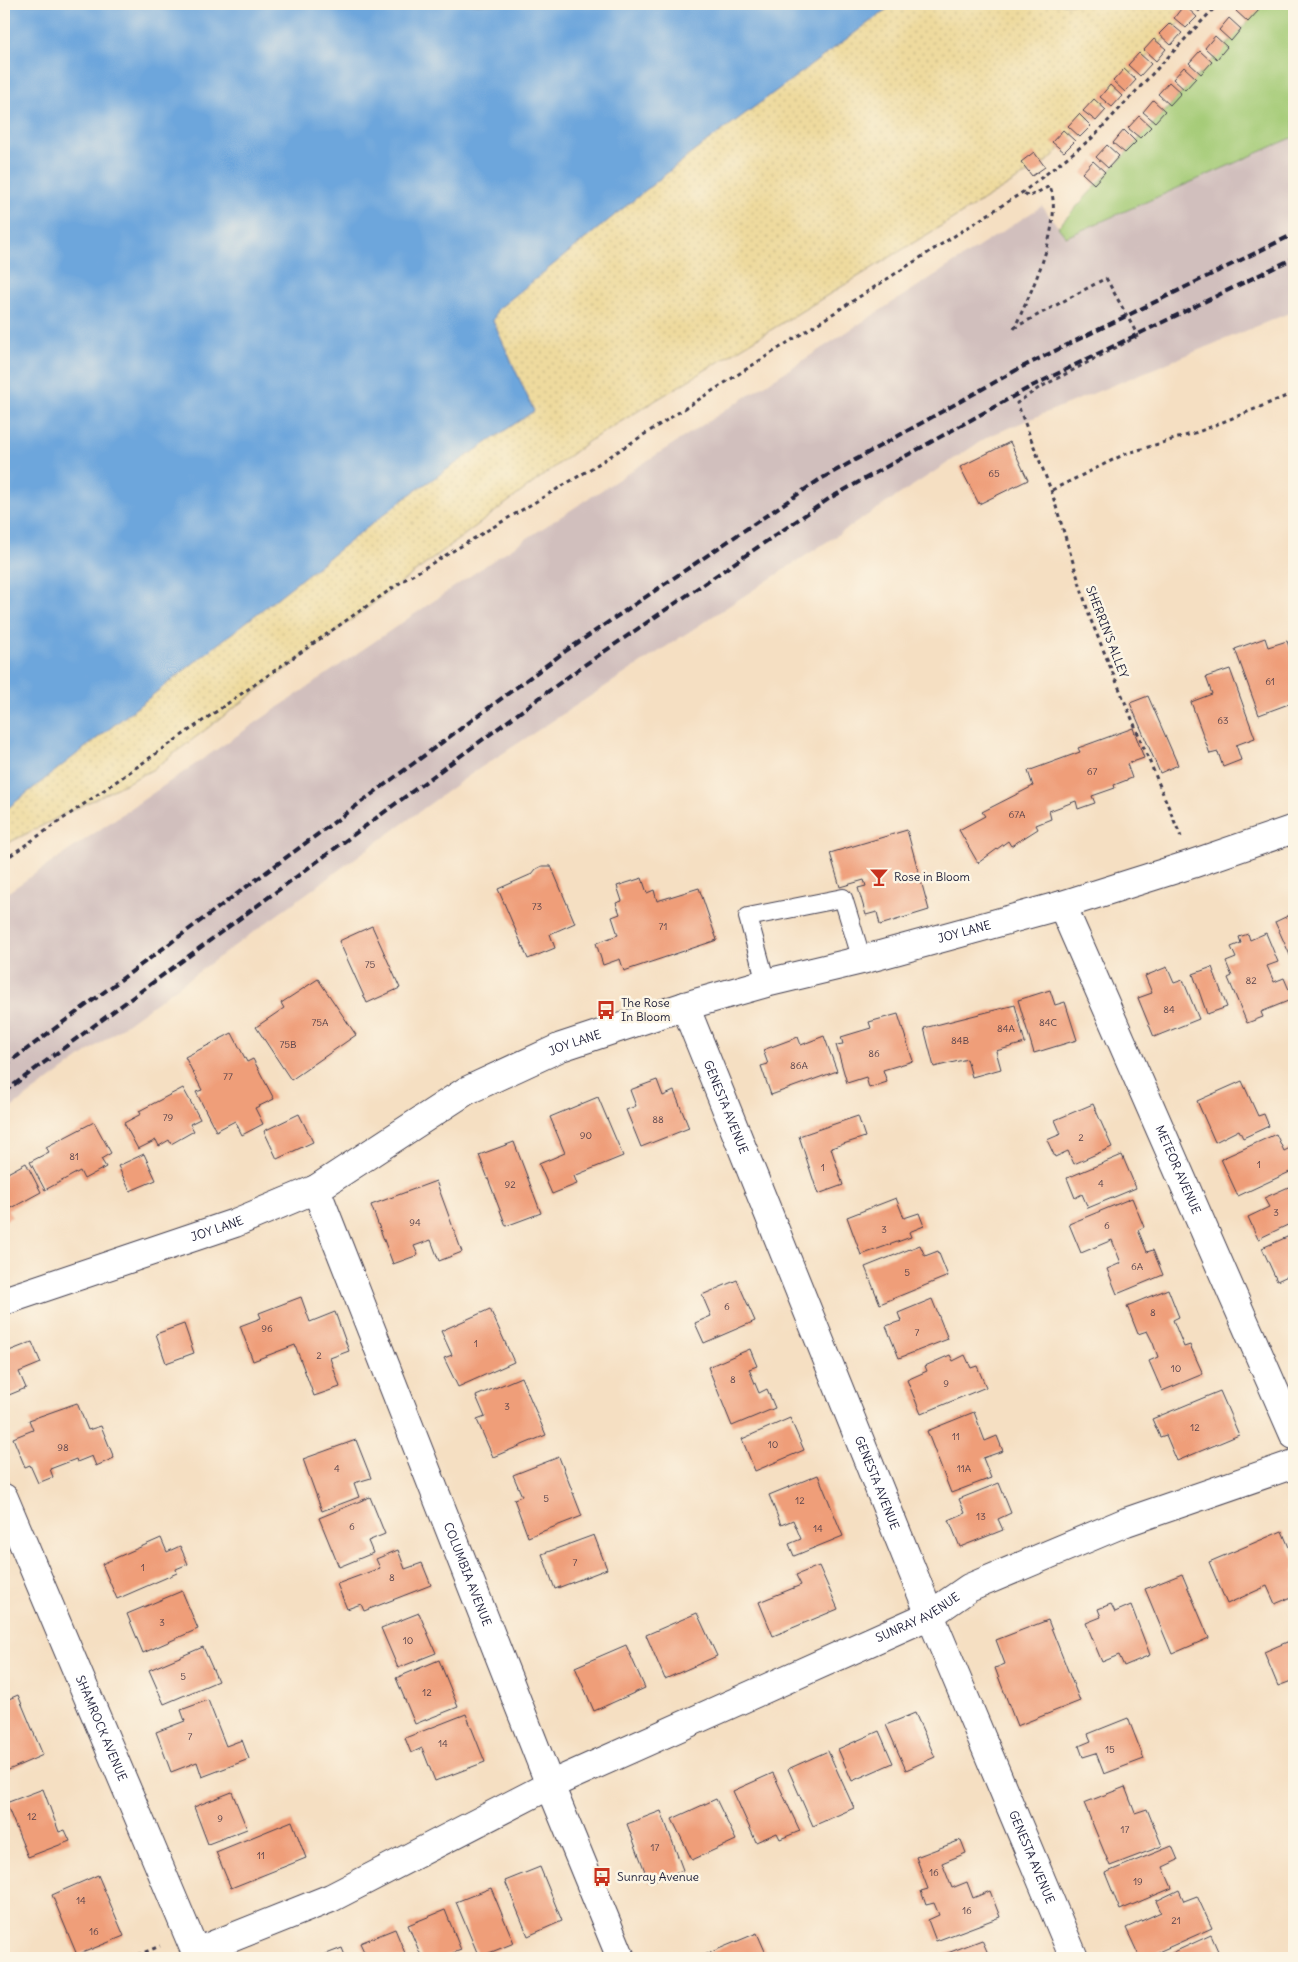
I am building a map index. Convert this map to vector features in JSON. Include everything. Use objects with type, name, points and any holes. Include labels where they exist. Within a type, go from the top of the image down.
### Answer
[{"type":"street","name":"JOY LANE","points":[[4,1301],[235,1223],[316,1188],[466,1091],[561,1047],[685,1006],[766,983],[862,960],[1062,905],[1192,864],[1294,829]]},
{"type":"street","name":"METEOR AVENUE","points":[[1062,905],[1294,1435]]},
{"type":"street","name":"GENESTA AVENUE","points":[[685,1006],[930,1615],[1074,1958]]},
{"type":"street","name":"COLUMBIA AVENUE","points":[[316,1188],[550,1785],[621,1958]]},
{"type":"street","name":"SUNRAY AVENUE","points":[[197,1955],[331,1898],[550,1785],[930,1615],[969,1588],[1126,1522],[1294,1464]]},
{"type":"street","name":"SHAMROCK AVENUE","points":[[4,1498],[197,1955]]},
{"type":"lane","points":[[766,983],[748,917],[843,898],[862,960]]},
{"type":"path","points":[[4,860],[404,580],[584,473],[1023,192],[1092,138],[1218,4]]},
{"type":"path","name":"SHERRIN'S ALLEY","points":[[1023,192],[1028,197],[1050,186],[1054,212],[1052,229],[1045,251],[1014,329],[1106,278],[1138,336],[1039,388],[1017,403],[1051,490],[1090,618],[1192,864]]},
{"type":"path","points":[[1051,490],[1125,454],[1198,432],[1294,393]]},
{"type":"shaded area","points":[[1294,137],[1294,311],[989,436],[471,774],[4,1113],[4,895],[495,559],[1042,206],[1066,237]]},
{"type":"green space","points":[[1264,4],[1294,4],[1294,137],[1066,237],[1058,227]]},
{"type":"sand","points":[[829,4],[1198,4],[1049,160],[589,441],[152,770],[4,845],[4,673]]},
{"type":"water","points":[[4,4],[894,4],[692,153],[497,310],[493,321],[534,411],[409,495],[4,811]]},
{"type":"building","points":[[1190,4],[1206,4],[1199,12]]},
{"type":"building","points":[[1243,4],[1252,4],[1259,10],[1248,22],[1236,11]]},
{"type":"building","points":[[1184,5],[1197,17],[1186,28],[1174,18]]},
{"type":"building","points":[[1229,18],[1241,29],[1231,41],[1219,30]]},
{"type":"building","points":[[1170,23],[1182,33],[1171,45],[1159,34]]},
{"type":"building","points":[[1215,36],[1227,47],[1217,59],[1205,48]]},
{"type":"building","points":[[1154,39],[1166,49],[1156,61],[1144,50]]},
{"type":"building","points":[[1200,51],[1212,62],[1201,74],[1189,63]]},
{"type":"building","points":[[1139,53],[1151,64],[1140,76],[1128,65]]},
{"type":"building","points":[[1184,67],[1196,78],[1185,90],[1173,79]]},
{"type":"building","points":[[1124,69],[1136,80],[1125,92],[1113,81]]},
{"type":"building","points":[[1169,82],[1181,93],[1170,105],[1158,94]]},
{"type":"building","points":[[1110,85],[1122,96],[1112,107],[1100,97]]},
{"type":"building","points":[[1094,99],[1106,110],[1096,121],[1083,111]]},
{"type":"building","points":[[1153,100],[1165,111],[1155,122],[1143,112]]},
{"type":"building","points":[[1079,114],[1091,126],[1080,137],[1068,126]]},
{"type":"building","points":[[1139,116],[1151,127],[1140,138],[1128,128]]},
{"type":"building","points":[[1063,130],[1075,141],[1064,152],[1052,142]]},
{"type":"building","points":[[1124,130],[1136,142],[1125,153],[1113,143]]},
{"type":"building","points":[[1107,145],[1119,156],[1108,168],[1096,157]]},
{"type":"building","points":[[1034,152],[1045,167],[1032,176],[1021,162]]},
{"type":"building","points":[[1093,161],[1105,172],[1094,184],[1082,173]]},
{"type":"building","points":[[1010,442],[1028,480],[979,504],[960,467]]},
{"type":"building","points":[[1265,638],[1268,647],[1287,641],[1294,661],[1294,702],[1259,715],[1235,649]]},
{"type":"building","points":[[1230,669],[1255,738],[1236,745],[1241,760],[1223,767],[1218,752],[1210,754],[1191,702],[1212,694],[1206,677]]},
{"type":"building","points":[[1148,696],[1178,765],[1160,773],[1130,703]]},
{"type":"building","points":[[1133,728],[1144,758],[1127,764],[1132,778],[1114,785],[1115,788],[1092,796],[1095,803],[1078,809],[1076,801],[1049,811],[1051,819],[1036,825],[1038,829],[1011,846],[1008,841],[978,863],[959,830],[985,816],[982,812],[1033,786],[1028,771],[1080,752],[1078,748]]},
{"type":"building","name":"Rose in Bloom","points":[[907,830],[929,910],[880,925],[877,912],[866,915],[858,888],[866,886],[864,880],[840,887],[830,853]]},
{"type":"building","points":[[542,866],[551,866],[575,923],[550,934],[555,948],[528,959],[498,889],[532,874]]},
{"type":"building","points":[[642,878],[647,893],[654,890],[657,901],[699,888],[717,940],[624,971],[620,959],[603,965],[596,943],[618,935],[612,917],[620,914],[616,903],[622,901],[617,886]]},
{"type":"building","points":[[1294,913],[1294,964],[1275,922]]},
{"type":"building","points":[[372,926],[400,988],[367,1003],[339,941]]},
{"type":"building","points":[[1266,933],[1278,962],[1267,966],[1274,982],[1284,978],[1293,999],[1261,1012],[1263,1017],[1247,1023],[1228,978],[1232,976],[1226,962],[1236,958],[1231,947],[1241,943],[1239,937],[1248,934],[1250,940]]},
{"type":"building","points":[[1167,967],[1174,983],[1183,980],[1199,1019],[1154,1037],[1138,998],[1152,993],[1145,976]]},
{"type":"building","points":[[1212,967],[1227,1007],[1207,1014],[1193,974]]},
{"type":"building","points":[[318,979],[356,1035],[291,1080],[256,1027],[284,1008],[281,1003]]},
{"type":"building","points":[[1050,990],[1055,1005],[1065,1002],[1077,1040],[1034,1053],[1018,1000]]},
{"type":"building","points":[[1015,1005],[1025,1043],[996,1051],[1001,1069],[972,1077],[967,1059],[934,1067],[924,1028]]},
{"type":"building","points":[[898,1014],[913,1061],[883,1070],[887,1082],[869,1088],[866,1077],[847,1083],[836,1045],[843,1044],[841,1037],[871,1028],[869,1022]]},
{"type":"building","points":[[232,1033],[247,1062],[253,1059],[274,1099],[255,1108],[263,1124],[242,1135],[235,1121],[216,1131],[196,1092],[202,1090],[185,1057]]},
{"type":"building","points":[[824,1036],[837,1071],[771,1095],[761,1066],[768,1064],[763,1050],[798,1037],[801,1045]]},
{"type":"building","points":[[657,1080],[663,1096],[674,1091],[689,1128],[641,1147],[626,1110],[636,1106],[630,1090]]},
{"type":"building","points":[[1242,1081],[1258,1116],[1264,1114],[1269,1126],[1243,1138],[1239,1130],[1215,1142],[1197,1101]]},
{"type":"building","points":[[183,1088],[200,1119],[190,1124],[194,1131],[171,1144],[169,1140],[159,1146],[156,1140],[138,1149],[124,1123],[141,1114],[139,1111]]},
{"type":"building","points":[[598,1097],[623,1156],[574,1176],[577,1184],[552,1194],[539,1164],[565,1153],[550,1117]]},
{"type":"building","points":[[1093,1104],[1112,1147],[1074,1164],[1068,1151],[1055,1157],[1047,1140],[1061,1134],[1055,1120]]},
{"type":"building","points":[[299,1114],[313,1142],[277,1159],[264,1131]]},
{"type":"building","points":[[858,1116],[865,1137],[831,1148],[843,1185],[818,1194],[799,1136]]},
{"type":"building","points":[[94,1122],[111,1153],[101,1159],[106,1167],[84,1179],[80,1171],[45,1190],[30,1162],[49,1152],[46,1147]]},
{"type":"building","points":[[1276,1134],[1284,1151],[1294,1146],[1294,1170],[1238,1196],[1221,1159]]},
{"type":"building","points":[[514,1142],[541,1213],[506,1226],[479,1155]]},
{"type":"building","points":[[144,1154],[156,1180],[130,1191],[118,1166]]},
{"type":"building","points":[[1122,1155],[1136,1188],[1088,1208],[1082,1194],[1075,1198],[1067,1178]]},
{"type":"building","points":[[26,1163],[41,1192],[8,1210],[12,1217],[4,1221],[4,1175]]},
{"type":"building","points":[[1294,1177],[1294,1222],[1258,1239],[1248,1217],[1269,1207],[1264,1198],[1293,1185],[1290,1179]]},
{"type":"building","points":[[436,1181],[462,1252],[439,1261],[431,1240],[414,1246],[418,1255],[393,1264],[371,1205]]},
{"type":"building","points":[[896,1198],[904,1218],[919,1213],[924,1226],[909,1232],[911,1237],[861,1255],[847,1217]]},
{"type":"building","points":[[1132,1198],[1144,1227],[1138,1230],[1147,1252],[1153,1250],[1163,1275],[1117,1294],[1107,1269],[1121,1263],[1112,1240],[1081,1253],[1069,1224]]},
{"type":"building","points":[[1294,1234],[1294,1273],[1277,1281],[1262,1248]]},
{"type":"building","points":[[920,1245],[925,1256],[938,1251],[948,1276],[880,1304],[865,1267]]},
{"type":"building","points":[[737,1280],[755,1321],[704,1343],[695,1323],[711,1316],[702,1295]]},
{"type":"building","points":[[1168,1289],[1179,1317],[1173,1320],[1184,1347],[1190,1345],[1203,1374],[1162,1391],[1149,1361],[1158,1357],[1153,1343],[1147,1331],[1138,1334],[1127,1306]]},
{"type":"building","points":[[301,1297],[310,1322],[335,1312],[349,1351],[330,1358],[340,1387],[314,1396],[295,1345],[253,1361],[240,1326],[261,1318],[259,1313]]},
{"type":"building","points":[[932,1299],[948,1339],[899,1358],[886,1326],[901,1321],[898,1313]]},
{"type":"building","points":[[490,1309],[514,1362],[458,1387],[444,1358],[452,1355],[441,1331]]},
{"type":"building","points":[[184,1324],[194,1353],[166,1363],[156,1334]]},
{"type":"building","points":[[32,1342],[41,1363],[19,1372],[26,1388],[4,1397],[4,1353]]},
{"type":"building","points":[[750,1349],[757,1366],[749,1369],[759,1393],[767,1389],[775,1408],[732,1426],[708,1367]]},
{"type":"building","points":[[950,1355],[953,1361],[965,1355],[971,1368],[977,1366],[986,1387],[921,1414],[907,1380],[927,1371],[925,1366]]},
{"type":"building","points":[[521,1377],[546,1435],[493,1457],[477,1420],[485,1417],[476,1396]]},
{"type":"building","points":[[1220,1391],[1239,1435],[1177,1461],[1166,1435],[1160,1437],[1152,1419]]},
{"type":"building","points":[[77,1403],[88,1430],[101,1426],[114,1458],[96,1466],[92,1456],[77,1462],[76,1459],[50,1469],[53,1477],[38,1483],[30,1465],[25,1467],[13,1438],[33,1430],[29,1420]]},
{"type":"building","points":[[974,1412],[985,1441],[997,1436],[1003,1451],[983,1458],[991,1478],[951,1493],[927,1431]]},
{"type":"building","points":[[790,1418],[804,1450],[755,1471],[742,1439]]},
{"type":"building","points":[[356,1440],[371,1478],[354,1483],[359,1497],[322,1511],[303,1459]]},
{"type":"building","points":[[559,1457],[582,1516],[528,1537],[514,1499],[522,1496],[513,1475]]},
{"type":"building","points":[[818,1475],[843,1536],[794,1556],[789,1544],[801,1539],[793,1520],[781,1525],[769,1495]]},
{"type":"building","points":[[999,1483],[1011,1513],[998,1519],[1003,1530],[960,1547],[949,1520],[965,1513],[959,1499]]},
{"type":"building","points":[[370,1497],[385,1534],[368,1541],[373,1553],[339,1567],[319,1518]]},
{"type":"building","points":[[1282,1531],[1294,1559],[1294,1596],[1275,1604],[1267,1586],[1227,1604],[1209,1562]]},
{"type":"building","points":[[594,1535],[607,1569],[555,1589],[542,1554]]},
{"type":"building","points":[[161,1538],[167,1552],[180,1546],[188,1564],[176,1569],[177,1573],[117,1599],[102,1564]]},
{"type":"building","points":[[398,1550],[405,1569],[422,1563],[431,1585],[364,1611],[361,1604],[347,1609],[337,1584],[380,1568],[376,1559]]},
{"type":"building","points":[[819,1566],[838,1609],[773,1636],[759,1602],[801,1585],[796,1575]]},
{"type":"building","points":[[1182,1574],[1209,1638],[1172,1654],[1145,1589]]},
{"type":"building","points":[[182,1591],[198,1629],[143,1653],[127,1614]]},
{"type":"building","points":[[1111,1604],[1115,1612],[1131,1605],[1150,1655],[1124,1666],[1119,1655],[1102,1662],[1086,1623],[1101,1617],[1098,1609]]},
{"type":"building","points":[[419,1613],[436,1653],[398,1668],[381,1628]]},
{"type":"building","points":[[697,1613],[717,1656],[665,1679],[646,1635]]},
{"type":"building","points":[[1048,1620],[1080,1701],[1017,1726],[995,1668],[1005,1664],[996,1640]]},
{"type":"building","points":[[1294,1639],[1294,1680],[1278,1686],[1264,1652]]},
{"type":"building","points":[[626,1645],[645,1688],[594,1711],[575,1667]]},
{"type":"building","points":[[203,1647],[218,1681],[164,1704],[149,1670]]},
{"type":"building","points":[[439,1660],[458,1707],[415,1724],[396,1678]]},
{"type":"building","points":[[18,1695],[43,1755],[4,1772],[4,1701]]},
{"type":"building","points":[[208,1700],[226,1746],[242,1740],[249,1759],[202,1777],[197,1762],[171,1772],[156,1732],[185,1721],[181,1710]]},
{"type":"building","points":[[915,1713],[935,1757],[906,1770],[886,1725]]},
{"type":"building","points":[[466,1714],[485,1762],[435,1781],[422,1748],[411,1753],[405,1738]]},
{"type":"building","points":[[1128,1718],[1144,1759],[1104,1774],[1096,1753],[1083,1757],[1079,1746],[1091,1741],[1088,1734]]},
{"type":"building","points":[[879,1731],[893,1763],[852,1781],[838,1749]]},
{"type":"building","points":[[828,1751],[854,1808],[813,1826],[788,1769]]},
{"type":"building","points":[[773,1773],[800,1831],[780,1839],[777,1833],[756,1842],[733,1791]]},
{"type":"building","points":[[1125,1787],[1135,1813],[1147,1809],[1162,1846],[1110,1866],[1084,1803]]},
{"type":"building","points":[[43,1789],[59,1832],[65,1830],[70,1841],[28,1857],[6,1803]]},
{"type":"building","points":[[232,1792],[247,1829],[208,1844],[194,1807]]},
{"type":"building","points":[[716,1799],[736,1840],[692,1860],[672,1819]]},
{"type":"building","points":[[661,1811],[683,1870],[649,1882],[627,1824]]},
{"type":"building","points":[[292,1821],[306,1858],[231,1888],[216,1852]]},
{"type":"building","points":[[961,1840],[966,1853],[942,1863],[952,1888],[967,1882],[973,1898],[990,1891],[1000,1917],[936,1941],[928,1920],[939,1915],[934,1903],[926,1905],[921,1891],[928,1889],[916,1857]]},
{"type":"building","points":[[1172,1846],[1178,1860],[1163,1867],[1172,1888],[1120,1910],[1105,1873]]},
{"type":"building","points":[[540,1867],[562,1921],[528,1936],[505,1881]]},
{"type":"building","points":[[98,1875],[124,1936],[77,1955],[52,1895]]},
{"type":"building","points":[[491,1888],[514,1943],[479,1957],[456,1902]]},
{"type":"building","points":[[1179,1890],[1184,1901],[1197,1896],[1212,1928],[1145,1958],[1140,1958],[1126,1928],[1161,1912],[1156,1901]]},
{"type":"building","points":[[445,1910],[461,1950],[440,1958],[422,1958],[408,1925]]},
{"type":"building","points":[[395,1929],[407,1958],[367,1958],[360,1943]]},
{"type":"building","points":[[757,1933],[768,1958],[697,1958]]},
{"type":"building","points":[[1211,1935],[1218,1951],[1204,1958],[1161,1958]]},
{"type":"building","points":[[982,1940],[990,1958],[947,1958],[945,1954]]},
{"type":"building","points":[[342,1948],[346,1958],[316,1958]]},
{"type":"railway","points":[[4,1066],[567,650],[819,480],[1022,367],[1294,234]]},
{"type":"railway","points":[[4,1092],[580,668],[830,498],[1032,386],[1294,258]]},
{"type":"place","name":"Rose in Bloom","points":[[879,877]]},
{"type":"place","name":"The Rose In Bloom","points":[[606,1010]]},
{"type":"place","name":"Sunray Avenue","points":[[602,1877]]}]
